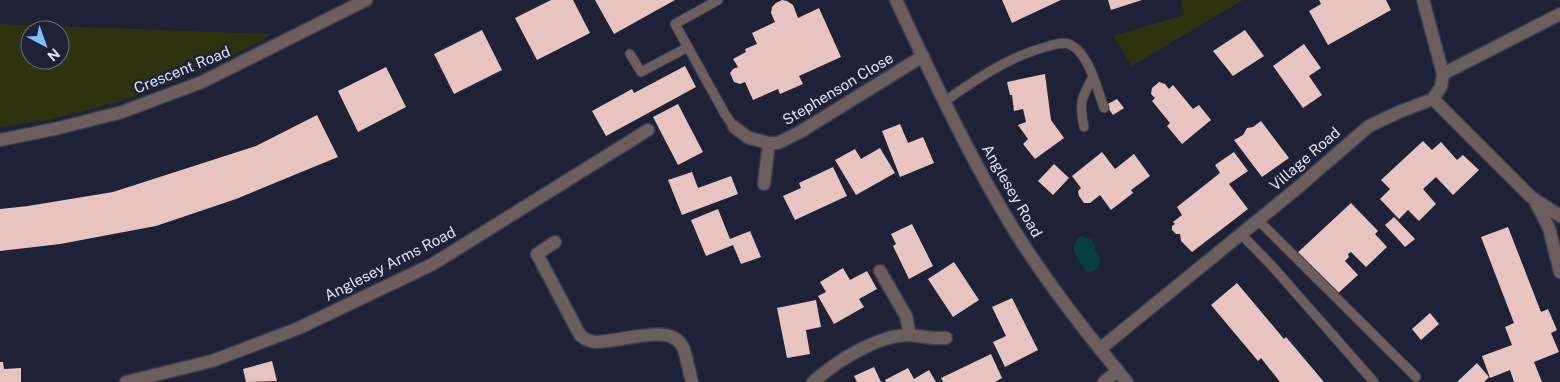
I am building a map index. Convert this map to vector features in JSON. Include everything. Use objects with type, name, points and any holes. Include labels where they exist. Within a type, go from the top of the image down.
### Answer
[{"type":"street","name":"Crescent Road","points":[[0,140],[59,128],[122,112],[202,82],[366,0]]},
{"type":"street","name":"Anglesey Road","points":[[896,0],[980,171],[1016,233],[1052,289],[1127,382]]},
{"type":"street","points":[[1423,0],[1443,74],[1441,87],[1433,99],[1531,197],[1541,211],[1548,228],[1560,272]]},
{"type":"street","points":[[1443,74],[1560,14]]},
{"type":"street","name":"Stephenson Close","points":[[768,144],[778,143],[800,132],[923,56]]},
{"type":"street","name":"Village Road","points":[[1100,350],[1258,220],[1368,126],[1433,99]]},
{"type":"street","points":[[734,126],[749,138],[768,144],[764,184]]},
{"type":"street","name":"Anglesey Arms Road","points":[[126,382],[212,361],[299,328],[433,264],[648,130]]},
{"type":"street","points":[[1531,197],[1560,216]]},
{"type":"street","points":[[555,242],[537,254],[580,335],[594,342],[658,335],[672,337],[684,348],[692,382]]},
{"type":"street","points":[[880,272],[906,316],[910,335]]},
{"type":"street","points":[[813,382],[836,363],[851,354],[890,338],[910,335],[946,338]]},
{"type":"street","points":[[1104,382],[1118,371]]},
{"type":"lane","points":[[718,0],[675,24],[725,114],[734,126]]},
{"type":"lane","points":[[945,101],[986,73],[1008,61],[1033,50],[1061,43],[1071,44],[1087,62],[1104,108]]},
{"type":"lane","points":[[630,54],[641,72],[688,47]]},
{"type":"lane","points":[[1084,128],[1080,108],[1085,90],[1093,77]]},
{"type":"lane","points":[[1258,220],[1416,377]]},
{"type":"lane","points":[[1241,234],[1272,266],[1374,382]]},
{"type":"shaded area","points":[[1181,0],[1243,0],[1132,66],[1113,36],[1184,15]]},
{"type":"shaded area","points":[[0,24],[20,25],[20,70],[70,70],[70,27],[273,34],[208,67],[141,94],[106,105],[36,122],[0,127]]},
{"type":"shaded area","points":[[1082,236],[1092,240],[1100,260],[1099,267],[1091,272],[1086,271],[1075,253],[1075,244]]},
{"type":"building","points":[[551,0],[573,0],[590,33],[537,60],[515,18]]},
{"type":"building","points":[[595,0],[675,0],[614,34]]},
{"type":"building","points":[[782,0],[793,5],[798,18],[819,8],[841,57],[799,76],[803,84],[780,94],[778,89],[753,100],[745,82],[740,84],[734,82],[730,73],[738,67],[733,59],[746,52],[745,49],[757,44],[752,33],[775,22],[771,13],[772,7]]},
{"type":"building","points":[[1002,0],[1061,0],[1012,23]]},
{"type":"building","points":[[1108,0],[1142,0],[1111,10]]},
{"type":"building","points":[[1319,0],[1386,0],[1391,10],[1328,45],[1309,11],[1321,4]]},
{"type":"building","points":[[482,30],[502,70],[454,94],[434,54]]},
{"type":"building","points":[[1245,30],[1264,56],[1233,76],[1213,51]]},
{"type":"building","points":[[1304,44],[1321,68],[1309,76],[1322,95],[1303,108],[1273,66]]},
{"type":"building","points":[[685,66],[696,87],[606,136],[592,111],[632,89],[634,93]]},
{"type":"building","points":[[386,67],[406,107],[358,132],[338,91]]},
{"type":"building","points":[[1045,74],[1051,120],[1064,138],[1035,159],[1023,144],[1028,139],[1018,125],[1026,122],[1023,109],[1014,111],[1012,95],[1010,95],[1007,82]]},
{"type":"building","points":[[1159,82],[1165,84],[1169,89],[1173,85],[1193,109],[1199,105],[1211,120],[1182,144],[1167,126],[1170,123],[1152,101],[1155,98],[1151,94],[1152,88]]},
{"type":"building","points":[[1117,99],[1124,108],[1113,115],[1106,105]]},
{"type":"building","points":[[678,104],[703,152],[678,165],[653,117]]},
{"type":"building","points":[[317,115],[338,157],[236,199],[156,226],[60,244],[0,251],[0,209],[113,192],[256,146]]},
{"type":"building","points":[[1261,121],[1289,158],[1262,177],[1234,140],[1243,135],[1247,128],[1253,127]]},
{"type":"building","points":[[900,124],[908,143],[923,137],[934,163],[900,177],[882,131]]},
{"type":"building","points":[[1423,141],[1432,150],[1441,142],[1457,160],[1463,155],[1479,170],[1453,195],[1436,177],[1423,189],[1436,204],[1419,221],[1408,210],[1399,219],[1380,199],[1390,189],[1381,180]]},
{"type":"building","points":[[880,148],[895,173],[856,195],[835,160],[855,149],[861,159]]},
{"type":"building","points":[[1102,152],[1115,169],[1134,154],[1150,176],[1131,190],[1133,193],[1111,210],[1100,195],[1090,203],[1084,203],[1078,191],[1081,188],[1072,176]]},
{"type":"building","points":[[1234,152],[1248,171],[1229,184],[1248,209],[1192,252],[1181,241],[1180,234],[1176,234],[1172,230],[1172,226],[1175,224],[1173,222],[1182,215],[1177,207],[1220,173],[1215,165]]},
{"type":"building","points":[[1054,164],[1069,178],[1053,195],[1038,181]]},
{"type":"building","points":[[833,167],[847,196],[795,220],[783,196],[801,188],[799,183]]},
{"type":"building","points":[[692,172],[698,188],[731,176],[738,194],[682,215],[668,180]]},
{"type":"building","points":[[1351,203],[1378,231],[1375,234],[1387,247],[1366,267],[1351,252],[1348,254],[1349,257],[1345,261],[1358,275],[1336,295],[1295,255]]},
{"type":"building","points":[[718,209],[730,239],[750,231],[761,257],[741,264],[733,245],[706,256],[691,220]]},
{"type":"building","points":[[1394,217],[1415,239],[1405,247],[1385,225]]},
{"type":"building","points":[[912,224],[933,266],[909,279],[893,246],[896,244],[891,234]]},
{"type":"building","points":[[1508,227],[1541,312],[1548,309],[1557,330],[1551,333],[1559,352],[1534,362],[1542,382],[1514,382],[1510,370],[1490,378],[1482,356],[1512,345],[1505,327],[1514,323],[1481,237]]},
{"type":"building","points":[[954,262],[979,300],[953,317],[928,279]]},
{"type":"building","points":[[843,268],[850,280],[867,271],[877,289],[859,299],[864,307],[834,324],[818,296],[826,292],[820,282]]},
{"type":"building","points":[[1237,283],[1284,339],[1286,337],[1324,382],[1280,382],[1261,358],[1258,361],[1211,305]]},
{"type":"building","points":[[1012,298],[1038,350],[1005,367],[993,342],[1006,336],[992,307]]},
{"type":"building","points":[[816,300],[821,327],[806,330],[810,354],[787,358],[777,308]]},
{"type":"building","points":[[1430,313],[1439,324],[1421,340],[1412,329]]},
{"type":"building","points":[[991,354],[1002,378],[995,382],[943,382],[941,378]]},
{"type":"building","points":[[272,361],[277,381],[246,382],[243,369]]},
{"type":"building","points":[[0,362],[3,362],[4,369],[21,368],[21,382],[0,382]]},
{"type":"building","points":[[1477,363],[1489,377],[1484,382],[1457,382]]},
{"type":"building","points":[[874,367],[881,382],[857,382],[854,376]]},
{"type":"building","points":[[908,368],[914,379],[929,370],[936,382],[886,382],[885,380]]}]
